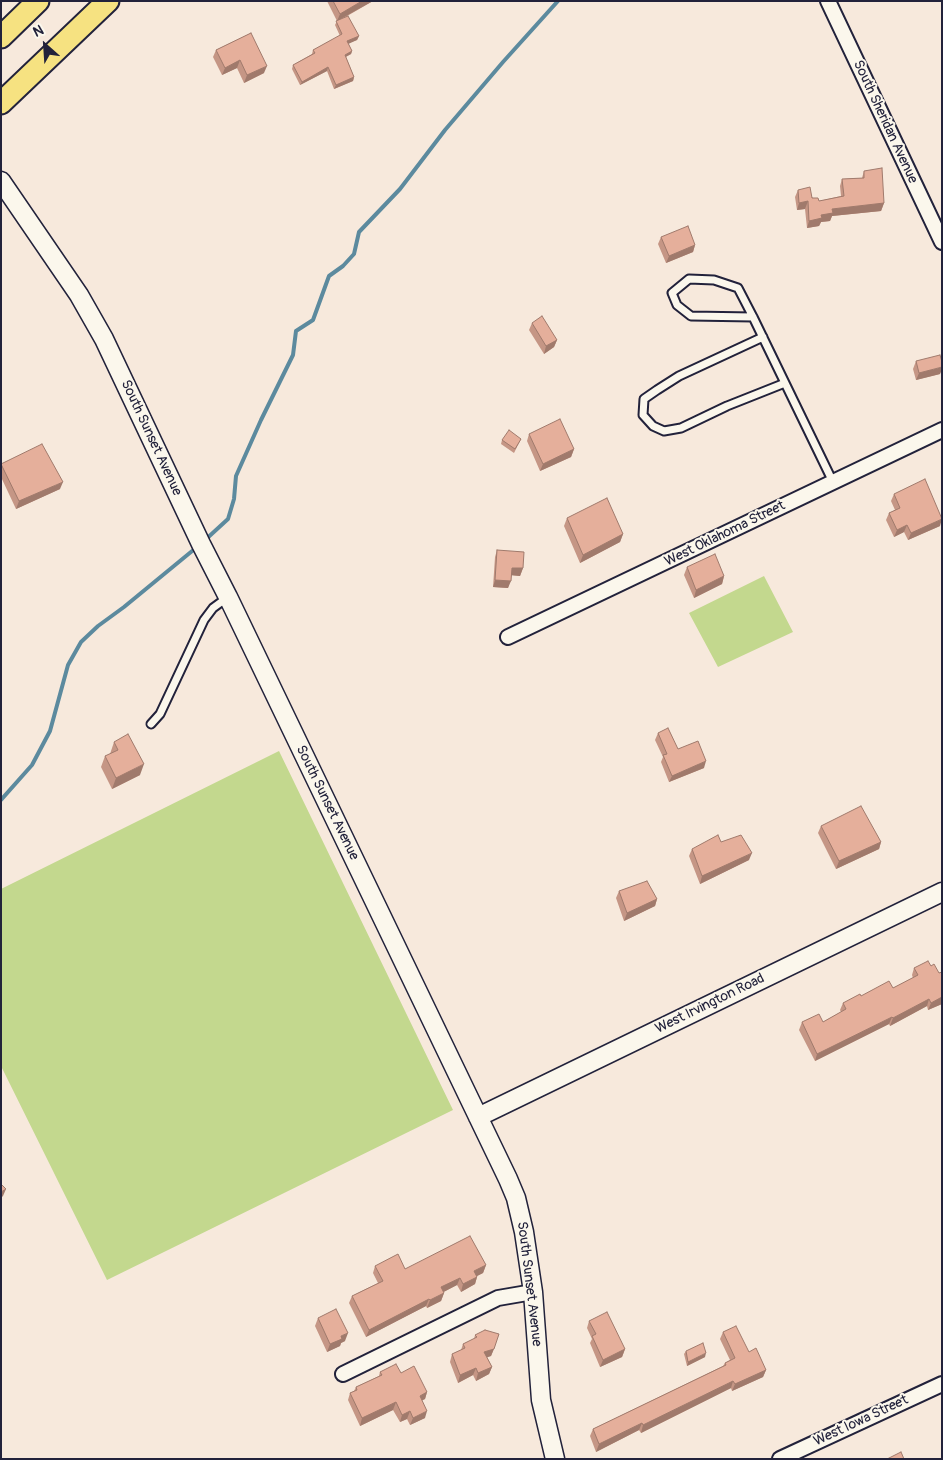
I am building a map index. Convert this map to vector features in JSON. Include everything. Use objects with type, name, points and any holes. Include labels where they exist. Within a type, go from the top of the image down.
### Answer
[{"type":"main road","points":[[1,37],[38,1]]},
{"type":"main road","points":[[1,103],[108,1]]},
{"type":"street","name":"South Sheridan Avenue","points":[[828,1],[942,242]]},
{"type":"street","name":"South Sunset Avenue","points":[[1,182],[79,295],[104,339],[516,1198],[524,1232],[533,1292],[541,1400],[555,1459]]},
{"type":"street","name":"West Oklahoma Street","points":[[508,637],[942,430]]},
{"type":"street","name":"West Irvington Road","points":[[478,1117],[942,892]]},
{"type":"street","points":[[343,1374],[498,1298],[533,1292]]},
{"type":"street","name":"West Iowa Street","points":[[780,1459],[942,1384]]},
{"type":"lane","points":[[753,318],[690,316],[677,305],[672,293],[689,279],[714,280],[738,288],[763,337],[833,482]]},
{"type":"lane","points":[[763,337],[679,376],[657,390],[644,399],[643,415],[653,426],[664,431],[681,428],[728,406],[785,383]]},
{"type":"lane","points":[[151,724],[160,714],[204,620],[213,608],[228,597]]},
{"type":"green space","points":[[764,576],[793,632],[718,667],[689,613]]},
{"type":"green space","points":[[279,751],[453,1110],[107,1280],[1,1066],[1,889]]},
{"type":"building","points":[[333,1],[362,1],[340,14]]},
{"type":"building","points":[[348,16],[359,36],[347,41],[352,51],[345,55],[354,77],[336,85],[328,67],[302,82],[293,65],[315,53],[313,50],[342,34],[336,21]]},
{"type":"building","points":[[251,33],[267,66],[247,75],[240,60],[225,68],[216,50]]},
{"type":"building","points":[[882,168],[884,203],[832,209],[833,213],[821,215],[822,218],[809,221],[808,201],[799,203],[798,190],[810,187],[812,198],[818,198],[819,201],[844,196],[842,179],[864,178],[864,171]]},
{"type":"building","points":[[688,226],[695,245],[669,256],[661,237]]},
{"type":"building","points":[[542,316],[557,340],[546,346],[532,323]]},
{"type":"building","points":[[940,355],[942,367],[919,373],[916,361]]},
{"type":"building","points":[[560,419],[574,449],[543,464],[529,434]]},
{"type":"building","points":[[509,430],[521,439],[515,449],[502,440]]},
{"type":"building","points":[[42,444],[63,482],[19,501],[1,464]]},
{"type":"building","points":[[925,479],[942,519],[911,533],[907,525],[897,530],[889,513],[900,508],[894,494]]},
{"type":"building","points":[[607,498],[623,534],[583,555],[567,518]]},
{"type":"building","points":[[497,550],[524,552],[523,568],[512,568],[511,581],[495,580]]},
{"type":"building","points":[[715,554],[724,576],[696,590],[687,567]]},
{"type":"building","points":[[668,728],[678,749],[698,741],[706,761],[672,776],[663,755],[667,754],[658,733]]},
{"type":"building","points":[[128,734],[144,764],[116,778],[105,756],[118,750],[114,742]]},
{"type":"building","points":[[861,806],[881,842],[839,861],[821,826]]},
{"type":"building","points":[[718,835],[721,842],[741,835],[752,853],[702,876],[692,849]]},
{"type":"building","points":[[647,881],[657,899],[627,913],[619,891]]},
{"type":"building","points":[[928,961],[931,966],[934,964],[939,973],[942,972],[942,997],[931,1003],[929,999],[817,1054],[802,1022],[819,1014],[823,1022],[846,1009],[843,1003],[860,994],[861,996],[889,981],[893,988],[918,975],[914,968]]},
{"type":"building","points":[[1,1184],[6,1189],[1,1192]]},
{"type":"building","points":[[470,1236],[486,1265],[474,1271],[477,1277],[463,1284],[460,1278],[441,1287],[444,1293],[369,1330],[352,1296],[383,1281],[375,1266],[398,1254],[405,1269]]},
{"type":"building","points":[[336,1309],[348,1333],[341,1336],[342,1339],[330,1344],[318,1318]]},
{"type":"building","points":[[607,1312],[625,1349],[603,1360],[592,1336],[596,1334],[589,1321]]},
{"type":"building","points":[[736,1326],[749,1352],[756,1348],[766,1370],[735,1384],[733,1381],[643,1425],[642,1423],[599,1444],[593,1429],[726,1365],[725,1363],[735,1358],[723,1332]]},
{"type":"building","points":[[485,1330],[499,1334],[494,1349],[484,1352],[492,1367],[478,1373],[476,1368],[460,1375],[452,1354],[465,1348],[463,1344],[477,1337],[475,1335]]},
{"type":"building","points":[[703,1343],[706,1353],[688,1362],[686,1351]]},
{"type":"building","points":[[396,1364],[401,1373],[414,1366],[427,1392],[420,1396],[427,1411],[413,1418],[410,1411],[402,1415],[396,1402],[362,1418],[350,1393],[357,1390],[356,1387],[382,1375],[380,1372]]},
{"type":"building","points":[[901,1452],[904,1459],[887,1459]]},
{"type":"waterway","points":[[204,541],[228,519],[234,499],[236,476],[293,355],[296,331],[313,320],[329,276],[343,266],[354,254],[359,232],[400,189],[445,130],[558,1]]},
{"type":"waterway","points":[[1,800],[32,765],[50,731],[68,665],[81,642],[98,626],[197,547]]}]
